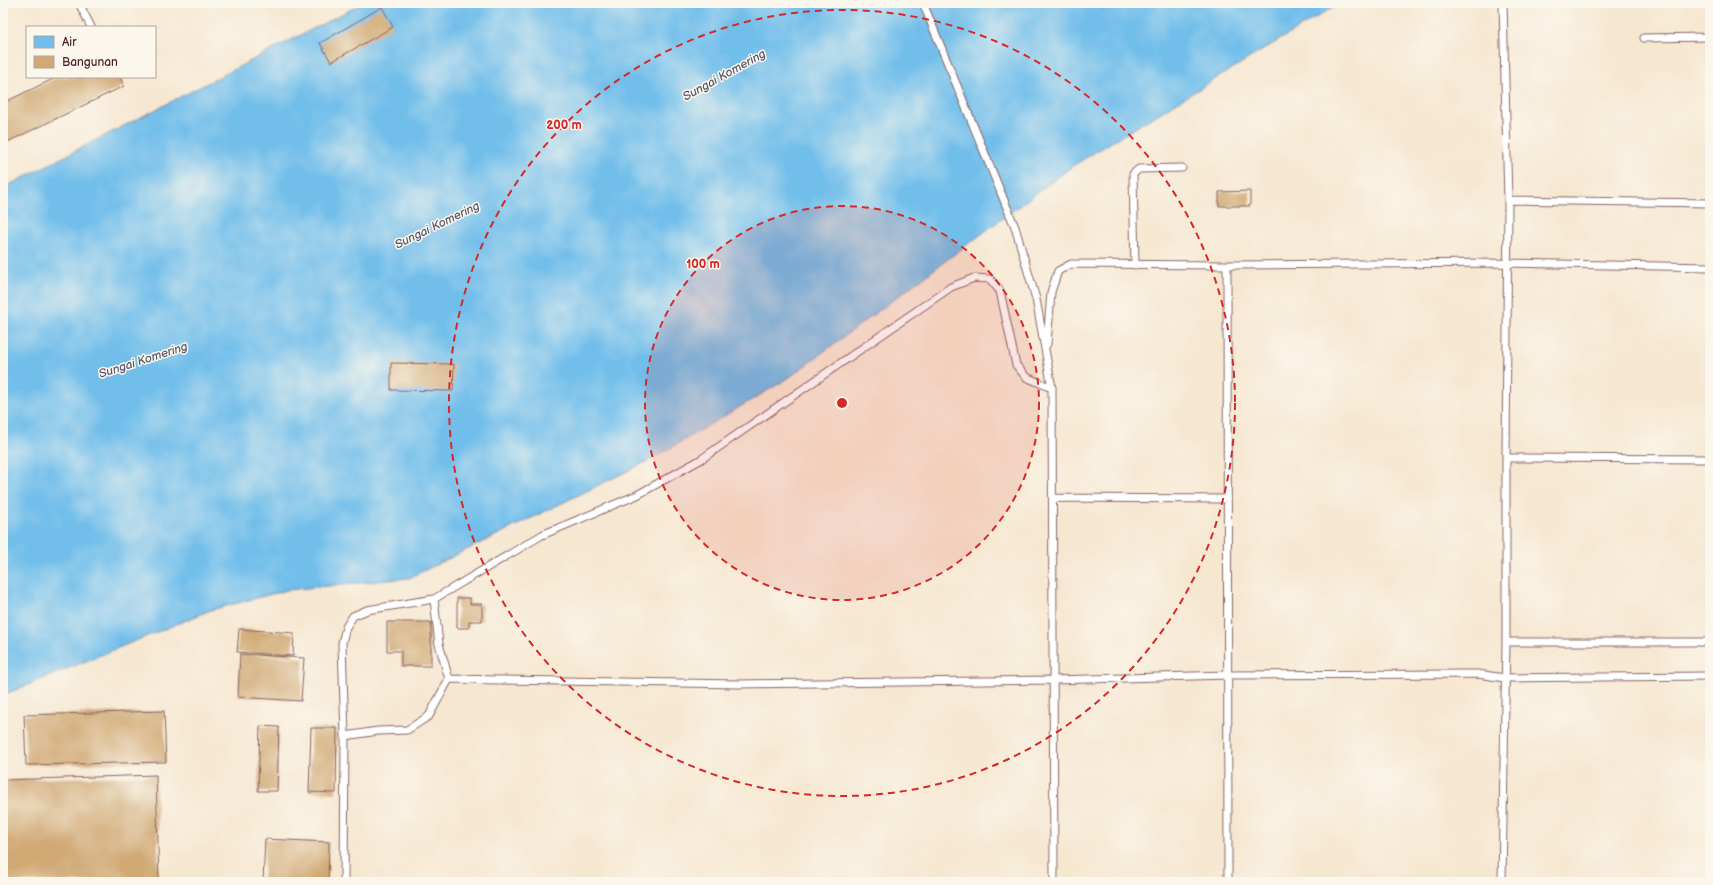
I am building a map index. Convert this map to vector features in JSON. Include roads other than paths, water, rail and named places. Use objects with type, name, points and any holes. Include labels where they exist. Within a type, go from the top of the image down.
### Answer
[{"type":"lane","points":[[79,3],[90,26]]},
{"type":"lane","points":[[923,3],[1015,227],[1036,299],[1052,388],[1054,882]]},
{"type":"lane","points":[[1502,882],[1506,642],[1506,263],[1508,200],[1503,3]]},
{"type":"lane","points":[[1644,38],[1710,37]]},
{"type":"lane","points":[[1135,265],[1133,174],[1139,169],[1182,168]]},
{"type":"lane","points":[[1508,200],[1710,203]]},
{"type":"lane","points":[[1046,354],[1052,292],[1058,271],[1072,264],[1227,265],[1506,263],[1710,267]]},
{"type":"lane","points":[[1227,265],[1228,882]]},
{"type":"lane","points":[[344,882],[345,736],[342,643],[346,626],[353,616],[367,610],[434,598],[542,535],[638,495],[700,460],[951,287],[974,278],[990,279],[1000,291],[1016,365],[1026,376],[1052,388]]},
{"type":"lane","points":[[1506,458],[1710,460]]},
{"type":"lane","points":[[1053,498],[1227,499]]},
{"type":"lane","points":[[345,736],[378,731],[407,730],[430,716],[449,679],[439,644],[434,598]]},
{"type":"lane","points":[[1506,642],[1710,642]]},
{"type":"lane","points":[[449,679],[739,684],[1054,680],[1228,675],[1477,674],[1505,678],[1710,676]]},
{"type":"water","name":"Sungai Komering","points":[[363,3],[1340,3],[1074,165],[787,379],[650,460],[409,578],[287,590],[211,610],[3,695],[3,188]]}]
